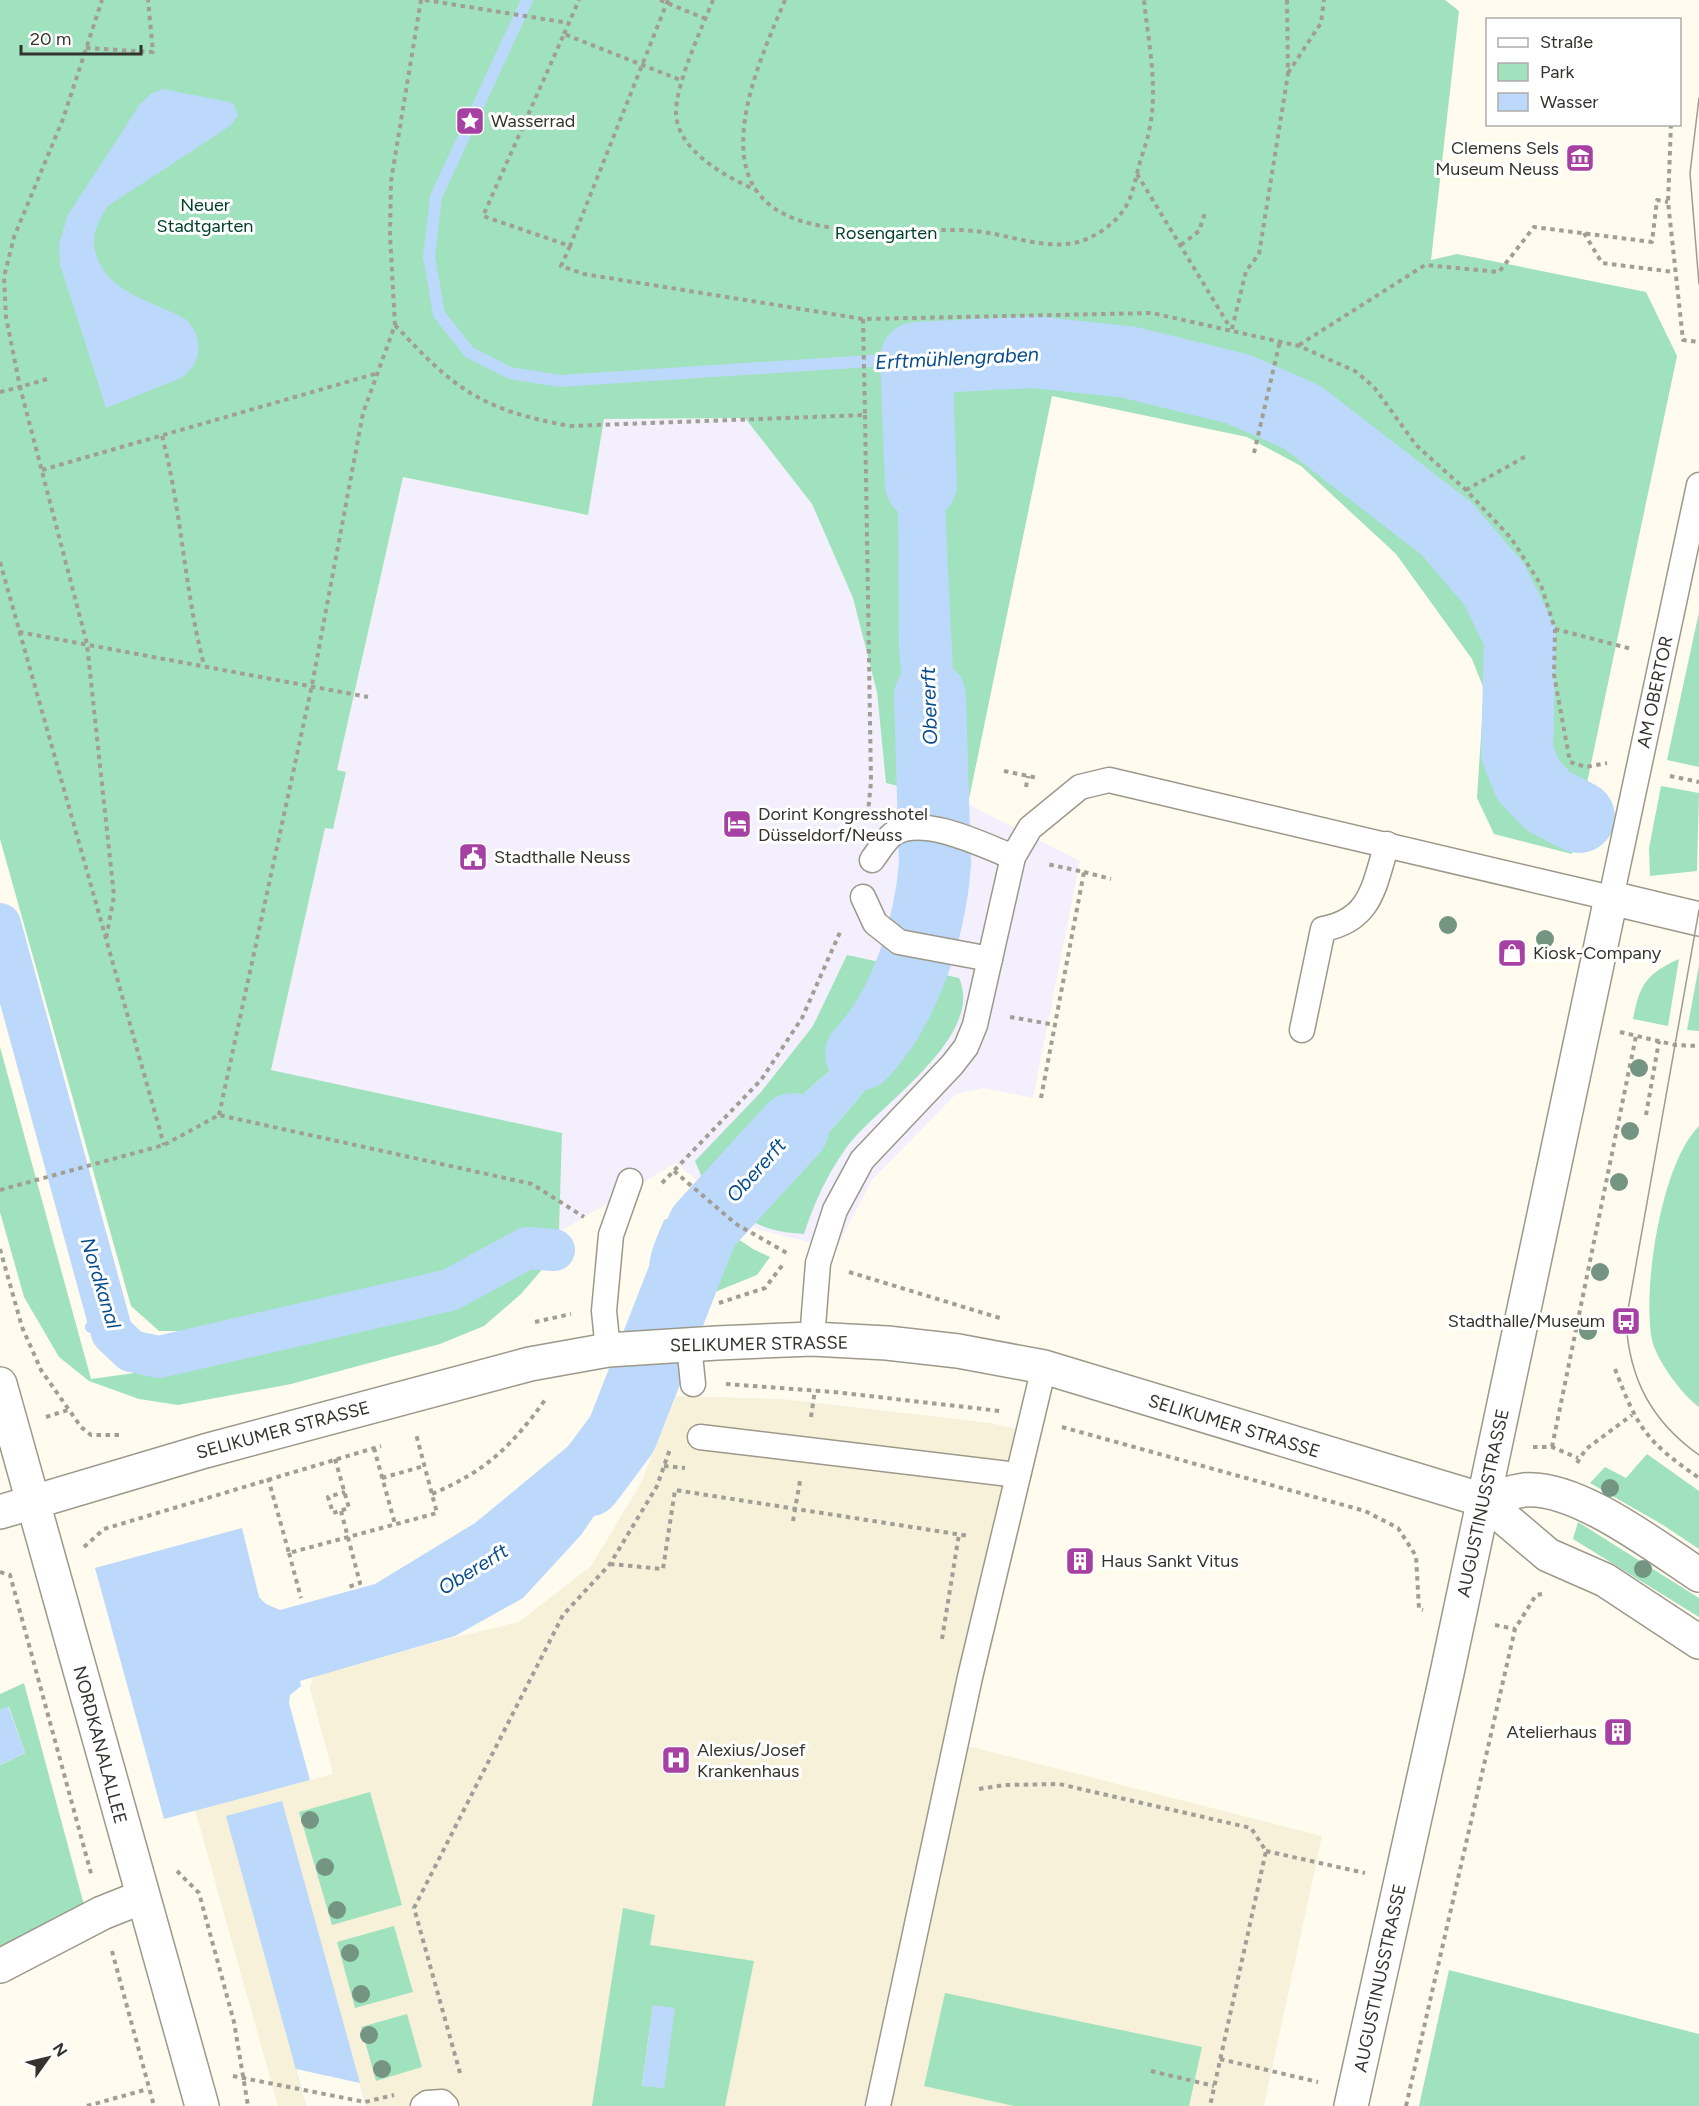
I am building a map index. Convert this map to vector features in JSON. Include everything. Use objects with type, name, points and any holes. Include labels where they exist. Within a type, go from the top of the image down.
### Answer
[{"type":"street","points":[[1611,898],[1699,919]]},
{"type":"street","name":"AUGUSTINUSSTRASSE","points":[[1353,2098],[1459,1617],[1611,898]]},
{"type":"street","name":"SELIKUMER STRASSE","points":[[0,1512],[205,1451],[530,1364],[617,1350],[812,1339],[958,1351],[1044,1367],[1483,1500]]},
{"type":"street","name":"NORDKANALALLEE","points":[[0,1384],[202,2106]]},
{"type":"street","points":[[1483,1500],[1525,1490],[1566,1497],[1614,1520],[1699,1575]]},
{"type":"street","points":[[1483,1500],[1548,1554],[1605,1580],[1699,1642]]},
{"type":"street","points":[[0,1966],[102,1913],[142,1897]]},
{"type":"lane","name":"AM OBERTOR","points":[[1611,898],[1699,485]]},
{"type":"lane","points":[[812,1339],[818,1263],[835,1210],[862,1160],[952,1065],[966,1047],[978,1011],[1012,857],[1030,828],[1080,787],[1109,780],[1611,898]]},
{"type":"lane","points":[[872,860],[892,835],[913,826],[955,834],[1012,857]]},
{"type":"lane","points":[[1302,1030],[1323,929],[1341,926],[1357,916],[1369,901],[1387,844]]},
{"type":"lane","points":[[863,897],[876,923],[899,942],[990,959]]},
{"type":"lane","points":[[617,1350],[604,1311],[611,1235],[630,1181]]},
{"type":"lane","points":[[682,1345],[693,1384]]},
{"type":"lane","points":[[878,2106],[1002,1541],[1044,1367]]},
{"type":"lane","points":[[700,1437],[1018,1475]]},
{"type":"lane","points":[[423,2106],[427,2103],[442,2102],[446,2106]]},
{"type":"path","points":[[102,0],[63,119],[14,237],[4,277],[6,317],[20,387],[87,644],[114,896],[106,939]]},
{"type":"path","points":[[86,48],[153,52],[148,0]]},
{"type":"path","points":[[219,1115],[312,684],[363,413],[395,326],[390,235],[391,181],[423,0],[569,23]]},
{"type":"path","points":[[570,246],[483,216],[579,0]]},
{"type":"path","points":[[660,0],[706,19]]},
{"type":"path","points":[[713,0],[676,101],[676,116],[694,150],[728,177],[756,190]]},
{"type":"path","points":[[785,0],[753,86],[742,140],[746,166],[756,190],[774,209],[805,223],[873,230],[975,231],[1041,243],[1073,243],[1102,232],[1125,208],[1150,126],[1154,91],[1144,0]]},
{"type":"path","points":[[1232,329],[1246,271],[1259,254],[1288,74],[1287,0]]},
{"type":"path","points":[[1288,74],[1321,23],[1324,0]]},
{"type":"path","points":[[667,1],[561,266],[584,274],[863,319],[1152,313],[1232,329],[1299,346],[1355,371],[1374,387],[1416,444],[1466,490],[1511,538],[1541,585],[1555,629],[1554,675],[1570,762],[1586,768]]},
{"type":"path","points":[[564,34],[683,81]]},
{"type":"path","points":[[1671,126],[1668,202],[1674,272],[1683,340],[1699,342]]},
{"type":"path","points":[[1137,173],[1232,329]]},
{"type":"path","points":[[1299,346],[1425,265],[1499,272],[1534,227],[1652,242],[1657,200],[1668,202]]},
{"type":"path","points":[[1181,245],[1199,231],[1206,210]]},
{"type":"path","points":[[1584,233],[1602,263],[1674,272]]},
{"type":"path","points":[[0,269],[4,277]]},
{"type":"path","points":[[863,319],[871,782],[867,814]]},
{"type":"path","points":[[395,326],[429,362],[460,388],[490,405],[523,417],[570,426],[864,415]]},
{"type":"path","points":[[1254,453],[1280,341]]},
{"type":"path","points":[[42,470],[378,373]]},
{"type":"path","points":[[0,392],[47,379]]},
{"type":"path","points":[[162,436],[174,483],[192,621],[204,665]]},
{"type":"path","points":[[1466,490],[1528,455]]},
{"type":"path","points":[[0,562],[164,1144]]},
{"type":"path","points":[[1555,629],[1662,656]]},
{"type":"path","points":[[20,632],[312,684],[368,697]]},
{"type":"path","points":[[1012,857],[1111,879]]},
{"type":"path","points":[[1041,1098],[1084,872]]},
{"type":"path","points":[[658,1187],[761,1080],[802,1018],[842,928]]},
{"type":"path","points":[[978,1011],[1056,1025]]},
{"type":"path","points":[[1585,1024],[1659,1041],[1699,1046]]},
{"type":"path","points":[[1552,1447],[1636,1036]]},
{"type":"path","points":[[1646,1115],[1659,1041]]},
{"type":"path","points":[[0,1190],[164,1144],[219,1115],[532,1184],[611,1235]]},
{"type":"path","points":[[674,1171],[736,1224],[790,1255],[765,1288],[708,1305]]},
{"type":"path","points":[[0,1249],[21,1327],[41,1370],[68,1410]]},
{"type":"path","points":[[1615,1369],[1632,1415],[1646,1436],[1666,1455],[1699,1478]]},
{"type":"path","points":[[289,1553],[437,1513],[405,1396]]},
{"type":"path","points":[[535,1402],[556,1398]]},
{"type":"path","points":[[432,1494],[468,1479],[497,1456],[526,1426],[546,1399]]},
{"type":"path","points":[[1578,1458],[1586,1449],[1632,1415]]},
{"type":"path","points":[[406,1438],[427,1432]]},
{"type":"path","points":[[257,1437],[301,1598]]},
{"type":"path","points":[[83,1548],[88,1540],[104,1529],[384,1445]]},
{"type":"path","points":[[461,2077],[414,1908],[563,1615],[610,1564],[657,1486],[672,1446]]},
{"type":"path","points":[[374,1448],[395,1524]]},
{"type":"path","points":[[335,1459],[345,1492],[349,1508],[333,1513],[328,1497],[345,1492]]},
{"type":"path","points":[[382,1478],[424,1466]]},
{"type":"path","points":[[664,1466],[690,1468]]},
{"type":"path","points":[[610,1564],[663,1569],[675,1490],[1002,1541]]},
{"type":"path","points":[[340,1511],[360,1583],[348,1587]]},
{"type":"path","points":[[1365,1511],[1398,1528],[1416,1556],[1419,1609],[1459,1617]]},
{"type":"path","points":[[0,1572],[10,1575],[154,2106]]},
{"type":"path","points":[[1406,2106],[1515,1629]]},
{"type":"path","points":[[945,1795],[1005,1785],[1059,1784],[1251,1828],[1266,1851],[1401,1881]]},
{"type":"path","points":[[1210,2106],[1266,1851]]},
{"type":"path","points":[[170,1864],[199,1893],[234,2022],[248,2106]]},
{"type":"path","points":[[1220,2059],[1353,2098]]},
{"type":"path","points":[[1151,2071],[1214,2086]]},
{"type":"path","points":[[87,2106],[148,2089]]},
{"type":"path","points":[[302,2089],[365,2102]]},
{"type":"shaded area","points":[[745,418],[812,504],[853,598],[877,692],[886,783],[968,804],[1080,861],[1033,1098],[983,1088],[956,1094],[872,1180],[836,1249],[756,1229],[676,1163],[559,1232],[562,1133],[271,1071],[325,827],[333,829],[346,772],[337,770],[403,477],[588,515],[604,419]]},
{"type":"shaded area","name":"Alexius/Josef Krankenhaus","points":[[676,1396],[782,1399],[991,1423],[1042,1435],[968,1746],[1322,1836],[1264,2106],[278,2106],[195,1810],[333,1774],[310,1689],[313,1677],[443,1640],[519,1622],[591,1566],[641,1483]]},
{"type":"green space","points":[[0,0],[1445,0],[1459,11],[1431,260],[1457,254],[1646,292],[1677,356],[1572,854],[1494,834],[1477,798],[1484,689],[1472,659],[1396,554],[1301,466],[1247,437],[1052,396],[968,804],[886,783],[877,692],[853,598],[812,504],[745,418],[604,419],[588,515],[403,477],[337,770],[346,772],[333,829],[325,828],[271,1070],[562,1133],[559,1232],[531,1228],[447,1274],[194,1331],[159,1331],[131,1306],[0,839]]},
{"type":"green space","points":[[1699,612],[1699,767],[1667,760]]},
{"type":"green space","points":[[1661,786],[1699,793],[1697,871],[1650,876],[1649,848]]},
{"type":"green space","points":[[847,955],[894,965],[878,1004],[828,1072],[756,1137],[711,1189],[703,1180],[695,1161],[761,1092],[813,1026]]},
{"type":"green space","points":[[1679,959],[1668,1026],[1633,1019],[1638,997],[1646,982],[1659,969]]},
{"type":"green space","points":[[1699,965],[1699,1031],[1687,1030]]},
{"type":"green space","points":[[936,973],[959,978],[963,1001],[957,1024],[943,1047],[924,1070],[846,1148],[822,1190],[804,1234],[772,1229],[757,1224],[743,1215],[834,1127],[897,1052],[924,1014]]},
{"type":"green space","points":[[0,1047],[91,1379],[164,1369],[445,1309],[551,1259],[521,1294],[484,1326],[440,1344],[291,1384],[178,1405],[139,1399],[89,1381],[59,1357],[24,1297],[0,1212]]},
{"type":"green space","points":[[1699,1126],[1699,1407],[1678,1386],[1659,1358],[1652,1340],[1650,1290],[1652,1260],[1665,1197],[1674,1168],[1686,1144]]},
{"type":"green space","points":[[723,1229],[753,1249],[770,1257],[757,1275],[715,1292]]},
{"type":"green space","points":[[1647,1454],[1699,1491],[1699,1549],[1663,1525],[1590,1483],[1605,1467],[1626,1478]]},
{"type":"green space","points":[[1578,1522],[1699,1598],[1699,1617],[1573,1539]]},
{"type":"green space","points":[[24,1683],[84,1905],[0,1947],[0,1765],[25,1753],[9,1707],[0,1710],[0,1694]]},
{"type":"green space","points":[[370,1792],[402,1905],[332,1925],[299,1812]]},
{"type":"green space","points":[[623,1908],[655,1915],[650,1945],[754,1961],[725,2106],[592,2106]],"holes":[[[653,2005],[664,2088],[642,2085]]]},
{"type":"green space","points":[[394,1926],[413,1992],[355,2008],[337,1942]]},
{"type":"green space","points":[[1449,1970],[1699,2034],[1699,2106],[1419,2106]]},
{"type":"green space","points":[[945,1993],[1202,2047],[1189,2106],[1014,2106],[924,2086]]},
{"type":"green space","points":[[407,2014],[422,2067],[376,2081],[361,2027]]},
{"type":"water","points":[[163,89],[229,102],[234,104],[238,116],[230,126],[108,206],[97,227],[94,244],[100,265],[120,286],[187,320],[196,335],[197,358],[181,378],[106,408],[60,264],[59,244],[68,215],[140,104],[152,93]]},
{"type":"water","points":[[952,385],[941,421],[954,692],[955,800],[913,790],[899,649],[898,505],[891,386]]},
{"type":"water","points":[[918,861],[953,868],[943,926],[912,920]]},
{"type":"water","points":[[894,965],[936,973],[924,1014],[897,1052],[834,1127],[743,1215],[711,1189],[756,1137],[828,1072],[878,1004]]},
{"type":"water","points":[[696,1207],[723,1229],[715,1292],[663,1295],[655,1287],[651,1278],[649,1269],[652,1249],[664,1220]]},
{"type":"water","points":[[656,1395],[639,1450],[581,1535],[523,1598],[455,1636],[300,1681],[301,1686],[290,1695],[289,1703],[310,1780],[164,1819],[95,1568],[242,1528],[259,1597],[266,1604],[280,1610],[375,1584],[475,1523],[589,1429],[600,1402]]},
{"type":"water","points":[[8,1706],[25,1753],[0,1765],[0,1710]]},
{"type":"water","points":[[282,1801],[366,2106],[306,2106],[226,1816]]},
{"type":"water","points":[[653,2005],[675,2008],[664,2088],[642,2086]]},
{"type":"pier","points":[[296,2069],[360,2083],[366,2106],[306,2106]]},
{"type":"waterway","name":"Erftmühlengraben","points":[[527,0],[436,197],[429,257],[439,314],[469,352],[510,373],[559,381],[916,358]]},
{"type":"waterway","name":"Erftmühlengraben","points":[[921,484],[916,358],[1033,352],[1128,362],[1238,389],[1302,417],[1447,529],[1494,584],[1520,637],[1517,752],[1528,780],[1548,801],[1579,817]]},
{"type":"waterway","name":"Obererft","points":[[861,1054],[877,1035],[903,990],[928,914],[935,864],[930,696]]},
{"type":"waterway","name":"Nordkanal","points":[[0,924],[112,1333],[131,1351],[159,1357],[450,1290],[527,1248],[554,1250]]},
{"type":"waterway","name":"Obererft","points":[[587,1481],[622,1434],[703,1227],[793,1129]]},
{"type":"waterway","points":[[91,1327],[112,1333]]},
{"type":"tram line","points":[[1699,98],[1690,173],[1699,284]]},
{"type":"tram line","points":[[1699,910],[1626,1321],[1632,1361],[1646,1397],[1668,1428],[1699,1455]]},
{"type":"place","name":"Wasserrad","points":[[470,121]]},
{"type":"place","name":"Clemens Sels Museum Neuss","points":[[1580,158]]},
{"type":"place","name":"Dorint Kongresshotel Düsseldorf/Neuss","points":[[737,824]]},
{"type":"place","name":"Stadthalle Neuss","points":[[473,857]]},
{"type":"place","name":"Kiosk-Company","points":[[1512,953]]},
{"type":"place","name":"Stadthalle/Museum","points":[[1626,1321]]},
{"type":"place","name":"Haus Sankt Vitus","points":[[1080,1561]]},
{"type":"place","name":"Atelierhaus","points":[[1618,1732]]},
{"type":"place","name":"Alexius/Josef Krankenhaus","points":[[676,1760]]},
{"type":"park label","name":"Neuer Stadtgarten","points":[[205,215]]},
{"type":"park label","name":"Rosengarten","points":[[886,233]]}]
